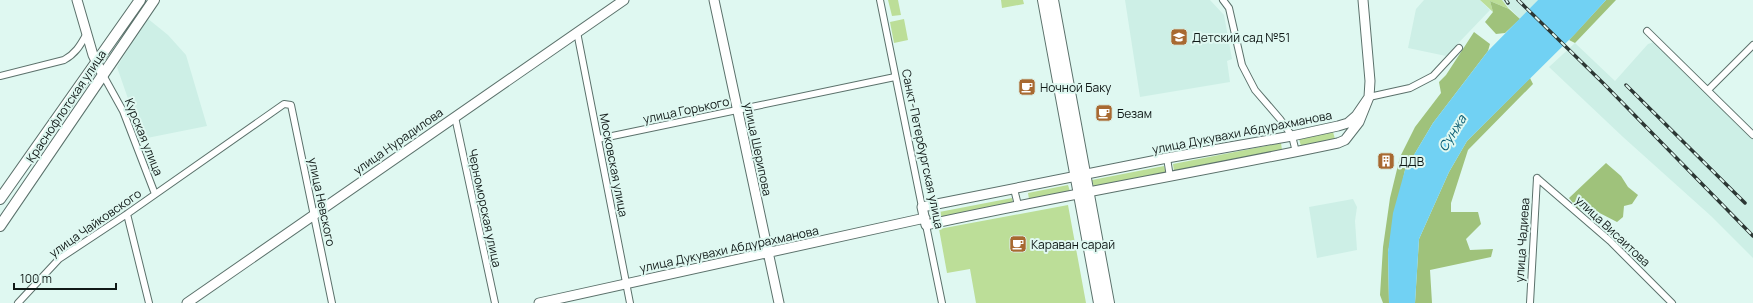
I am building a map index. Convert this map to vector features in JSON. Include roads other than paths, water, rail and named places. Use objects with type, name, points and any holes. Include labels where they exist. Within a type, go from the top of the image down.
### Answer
[{"type":"main road","name":"Краснофлотская улица","points":[[0,199],[140,0]]},
{"type":"main road","name":"Краснофлотская улица","points":[[0,226],[154,0]]},
{"type":"main road","points":[[1043,0],[1081,176]]},
{"type":"main road","points":[[1053,0],[1084,193],[1099,303]]},
{"type":"main road","points":[[1084,193],[1109,303]]},
{"type":"street","name":"Курская улица","points":[[77,0],[86,35],[96,63],[123,111],[154,194]]},
{"type":"street","name":"улица Нурадилова","points":[[187,303],[313,214],[624,0]]},
{"type":"street","name":"улица Шерипова","points":[[714,0],[779,303]]},
{"type":"street","name":"Санкт-Петербургская улица","points":[[880,0],[942,303]]},
{"type":"street","points":[[1223,0],[1229,8],[1242,65],[1254,90],[1280,119],[1292,136],[1296,152]]},
{"type":"street","points":[[1363,0],[1370,80],[1369,97],[1410,88],[1433,76],[1459,48]]},
{"type":"street","points":[[1647,31],[1753,135]]},
{"type":"street","name":"Московская улица","points":[[577,32],[630,303]]},
{"type":"street","points":[[0,76],[64,60],[79,49],[86,35]]},
{"type":"street","points":[[1708,90],[1753,45]]},
{"type":"street","name":"улица Горького","points":[[598,139],[895,77]]},
{"type":"street","name":"улица Дукувахи Абдурахманова","points":[[922,207],[1167,158],[1292,136],[1338,126],[1348,123],[1356,116],[1369,97]]},
{"type":"street","name":"улица Дукувахи Абдурахманова","points":[[539,303],[768,253],[1170,177],[1338,143],[1345,140],[1359,122],[1369,97]]},
{"type":"street","name":"улица Чайковского","points":[[18,303],[59,259],[127,214],[277,107],[284,104],[291,105]]},
{"type":"street","name":"улица Невского","points":[[291,105],[332,303]]},
{"type":"street","name":"Черноморская улица","points":[[455,117],[494,303]]},
{"type":"street","points":[[1338,126],[1338,143]]},
{"type":"street","points":[[1167,158],[1170,177]]},
{"type":"street","name":"улица Чадиева","points":[[1530,303],[1537,178]]},
{"type":"street","name":"улица Висаитова","points":[[1537,178],[1610,241],[1672,303]]},
{"type":"street","points":[[1014,188],[1018,205]]},
{"type":"street","points":[[127,214],[150,303]]},
{"type":"water","name":"Сунжа","points":[[1538,0],[1606,0],[1575,34],[1467,141],[1449,172],[1419,239],[1415,303],[1389,303],[1388,252],[1393,213],[1405,170],[1433,123],[1488,51]]},
{"type":"railway","points":[[1518,0],[1604,84],[1753,236]]},
{"type":"railway","points":[[1626,85],[1745,203]]},
{"type":"place","name":"Детский сад №51","points":[[1179,37]]},
{"type":"place","name":"Ночной Баку","points":[[1027,87]]},
{"type":"place","name":"Безам","points":[[1104,113]]},
{"type":"place","name":"ДДВ","points":[[1386,161]]},
{"type":"place","name":"Караван сарай","points":[[1018,244]]}]
